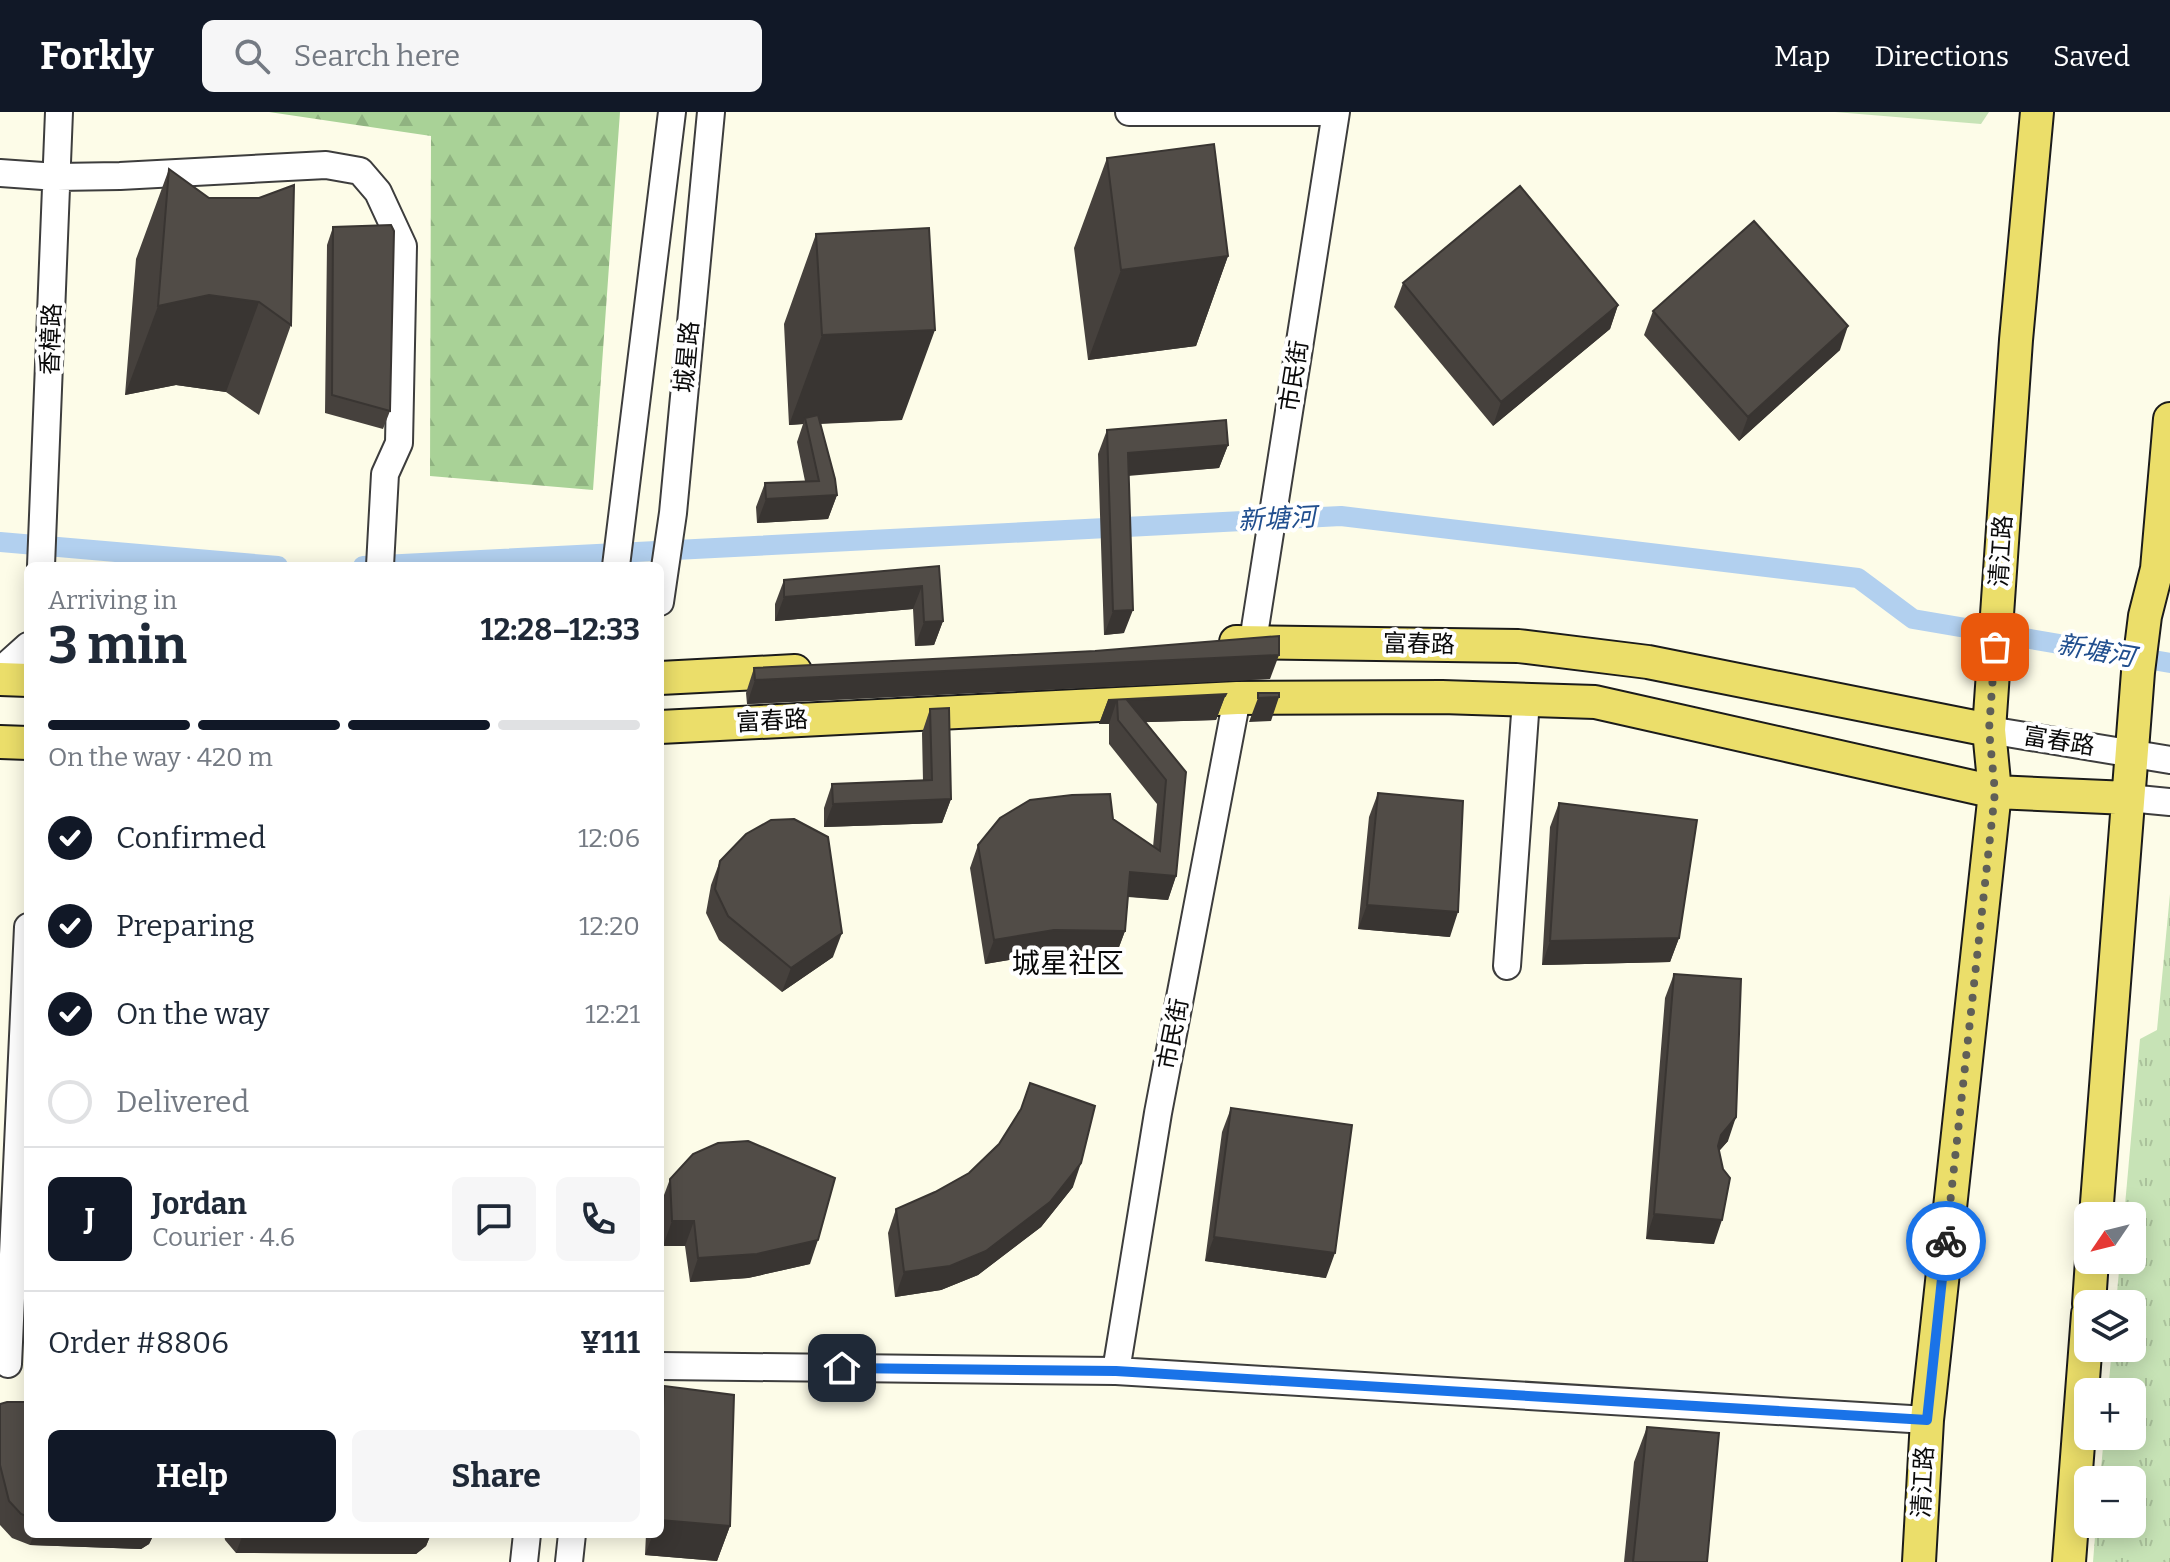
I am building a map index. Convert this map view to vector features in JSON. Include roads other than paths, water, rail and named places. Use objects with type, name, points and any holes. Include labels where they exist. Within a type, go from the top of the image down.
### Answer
[{"type":"main road","name":"清江路","points":[[1919,1562],[1927,1420],[1995,792],[1989,730],[2016,340],[2037,112]]},
{"type":"main road","points":[[2097,1202],[2140,658],[2145,616],[2157,569],[2170,419]]},
{"type":"main road","name":"富春路","points":[[1207,645],[1253,641],[1518,646],[1648,662],[1989,730]]},
{"type":"main road","name":"富春路","points":[[664,678],[818,670]]},
{"type":"main road","points":[[0,679],[24,680]]},
{"type":"main road","name":"富春路","points":[[664,727],[1237,698],[1442,697],[1595,702],[1995,792],[2128,798]]},
{"type":"main road","points":[[0,742],[24,743]]},
{"type":"main road","points":[[2069,1562],[2084,1362]]},
{"type":"street","name":"香樟路","points":[[41,562],[59,112]]},
{"type":"street","points":[[672,113],[709,112]]},
{"type":"street","name":"城星路","points":[[664,575],[673,513],[709,112]]},
{"type":"street","points":[[1129,112],[1336,112]]},
{"type":"street","name":"市民街","points":[[1253,641],[1336,112]]},
{"type":"street","name":"城星路","points":[[616,562],[672,113]]},
{"type":"street","points":[[0,173],[57,177],[326,165],[360,171],[378,192],[403,246],[399,443],[385,474],[380,562]]},
{"type":"street","points":[[0,671],[24,650]]},
{"type":"street","name":"市民街","points":[[1116,1371],[1158,1113],[1237,698]]},
{"type":"street","points":[[1507,966],[1526,700]]},
{"type":"street","name":"富春路","points":[[1989,730],[2170,760]]},
{"type":"street","name":"富春路","points":[[2128,798],[2170,802]]},
{"type":"street","points":[[12,1364],[24,1036]]},
{"type":"street","points":[[664,1366],[1116,1371],[1927,1420]]},
{"type":"street","points":[[524,1562],[527,1538]]},
{"type":"street","points":[[569,1562],[572,1538]]},
{"type":"waterway","name":"新塘河","points":[[441,562],[1341,516],[1858,578],[1913,619],[2170,663]]},
{"type":"waterway","name":"新塘河","points":[[0,542],[232,562]]},
{"type":"district","name":"城星社区","points":[[1068,963]]}]
